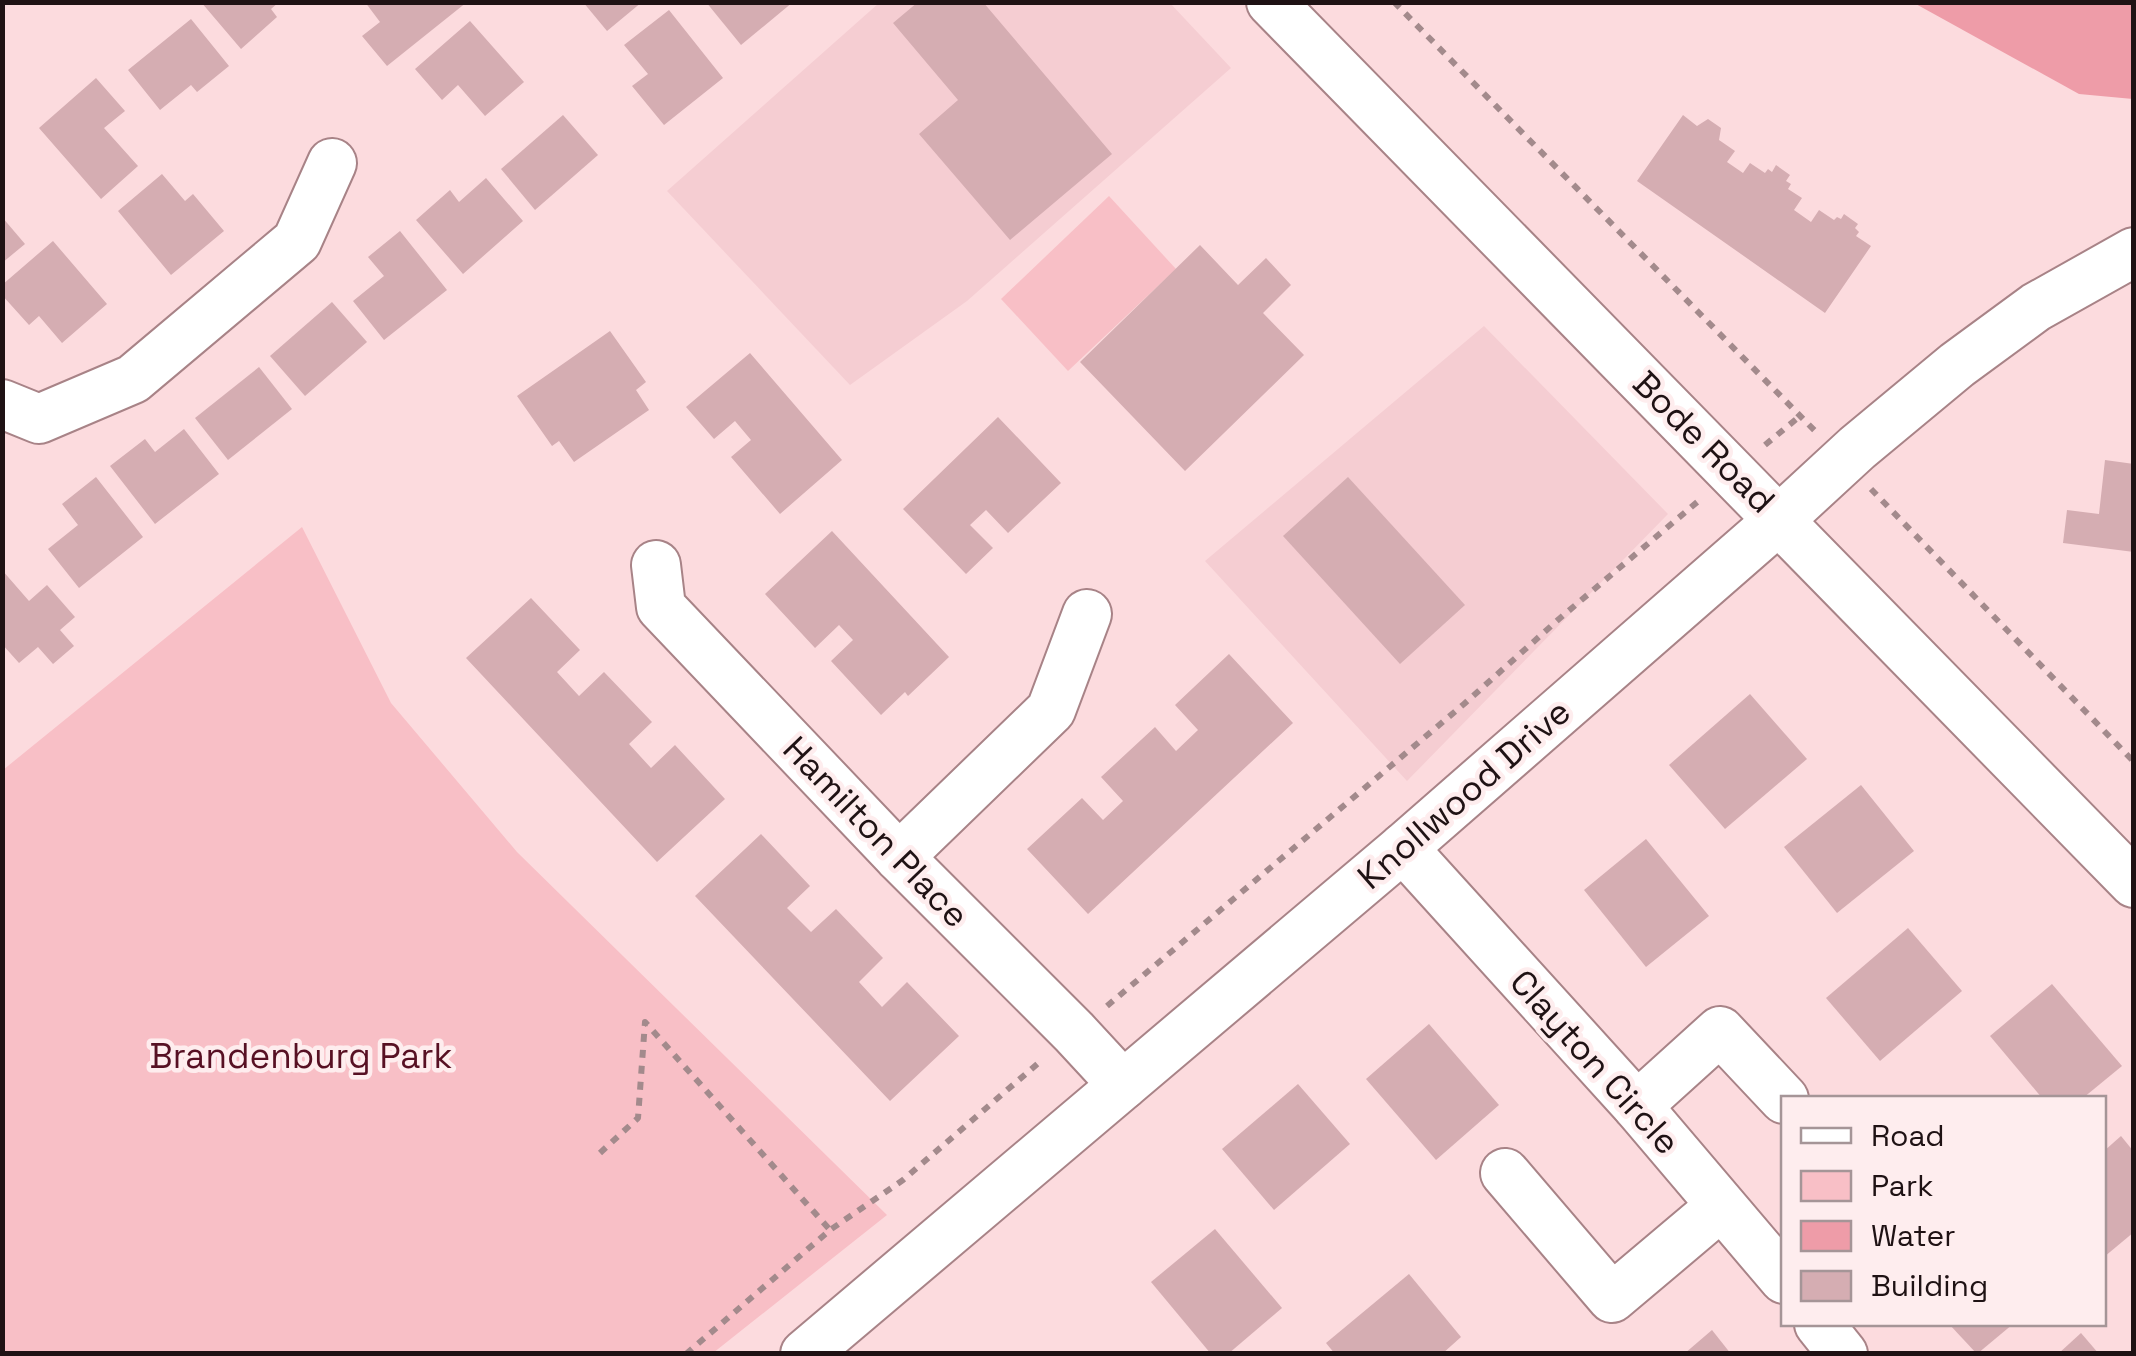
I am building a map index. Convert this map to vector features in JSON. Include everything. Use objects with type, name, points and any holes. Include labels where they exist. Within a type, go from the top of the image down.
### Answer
[{"type":"street","name":"Bode Road","points":[[1272,2],[2134,883]]},
{"type":"street","points":[[2,404],[39,419],[133,380],[296,241],[332,163]]},
{"type":"street","name":"Knollwood Drive","points":[[806,1354],[1404,848],[1780,520],[1857,448],[1957,365],[2036,306],[2134,252]]},
{"type":"street","name":"Hamilton Place","points":[[656,564],[661,607],[899,858],[1123,1085]]},
{"type":"street","points":[[899,858],[1051,710],[1087,614]]},
{"type":"street","name":"Clayton Circle","points":[[1404,848],[1781,1272]]},
{"type":"street","points":[[1637,1106],[1720,1031],[1781,1096]]},
{"type":"street","points":[[1505,1173],[1612,1298],[1721,1206]]},
{"type":"street","points":[[1821,1326],[1843,1354]]},
{"type":"path","points":[[1394,2],[1803,419],[1785,429]]},
{"type":"path","points":[[1876,494],[2134,762]]},
{"type":"path","points":[[686,1354],[830,1230],[903,1180],[1688,510]]},
{"type":"path","points":[[600,1153],[638,1118],[645,1022],[830,1230]]},
{"type":"shaded area","points":[[879,3],[1170,3],[1231,68],[967,301],[850,385],[667,191]]},
{"type":"shaded area","points":[[1484,326],[1668,514],[1407,781],[1205,561]]},
{"type":"green space","points":[[1109,196],[1176,269],[1068,371],[1001,299]]},
{"type":"green space","name":"Brandenburg Park","points":[[302,527],[391,703],[517,852],[887,1215],[713,1353],[3,1353],[3,770]]},
{"type":"water","points":[[1914,3],[2133,3],[2133,99],[2079,94]]},
{"type":"building","points":[[201,2],[279,2],[271,9],[277,17],[241,49]]},
{"type":"building","points":[[365,2],[467,2],[387,66],[362,36],[380,22]]},
{"type":"building","points":[[583,2],[642,2],[607,31]]},
{"type":"building","points":[[706,2],[793,2],[741,45]]},
{"type":"building","points":[[918,2],[983,2],[1112,154],[1010,240],[919,134],[958,100],[893,23]]},
{"type":"building","points":[[669,10],[723,78],[664,125],[632,86],[648,74],[624,45]]},
{"type":"building","points":[[191,19],[229,66],[197,92],[191,85],[160,110],[128,70]]},
{"type":"building","points":[[470,21],[524,82],[485,116],[458,85],[442,100],[415,69]]},
{"type":"building","points":[[96,78],[125,111],[104,128],[138,166],[101,199],[39,128]]},
{"type":"building","points":[[563,115],[598,155],[535,210],[501,169]]},
{"type":"building","points":[[1683,115],[1697,126],[1708,119],[1721,128],[1719,140],[1735,151],[1727,162],[1743,173],[1750,163],[1765,173],[1768,169],[1772,172],[1776,165],[1790,175],[1786,181],[1791,184],[1788,189],[1802,198],[1794,210],[1811,222],[1819,210],[1834,220],[1844,214],[1858,224],[1856,236],[1871,246],[1825,313],[1637,181]]},
{"type":"building","points":[[162,174],[185,201],[193,194],[224,231],[171,275],[118,211]]},
{"type":"building","points":[[486,178],[523,221],[463,274],[416,220],[450,190],[459,202]]},
{"type":"building","points":[[2,217],[25,244],[2,263]]},
{"type":"building","points":[[400,231],[447,290],[384,340],[353,301],[384,276],[368,257]]},
{"type":"building","points":[[53,241],[107,304],[62,343],[39,316],[29,325],[2,295],[2,285]]},
{"type":"building","points":[[1200,245],[1238,285],[1266,258],[1291,285],[1263,313],[1304,355],[1185,471],[1080,362]]},
{"type":"building","points":[[332,302],[367,342],[305,396],[270,356]]},
{"type":"building","points":[[610,331],[646,382],[636,390],[649,410],[574,462],[559,441],[552,446],[517,396]]},
{"type":"building","points":[[750,353],[842,460],[780,514],[731,457],[751,440],[735,421],[714,439],[686,407]]},
{"type":"building","points":[[259,367],[292,409],[228,460],[195,418]]},
{"type":"building","points":[[998,417],[1061,483],[1008,533],[986,510],[970,525],[993,548],[966,574],[903,509]]},
{"type":"building","points":[[184,429],[219,474],[155,524],[110,466],[145,439],[155,452]]},
{"type":"building","points":[[2105,460],[2134,464],[2134,552],[2063,543],[2067,510],[2099,514]]},
{"type":"building","points":[[96,477],[143,537],[79,588],[48,549],[78,525],[62,504]]},
{"type":"building","points":[[1348,477],[1465,605],[1400,664],[1283,536]]},
{"type":"building","points":[[832,531],[949,657],[908,696],[905,692],[881,715],[831,661],[853,640],[839,625],[815,648],[765,594]]},
{"type":"building","points":[[2,570],[29,601],[47,585],[75,617],[60,630],[74,646],[53,664],[38,647],[19,663],[2,644]]},
{"type":"building","points":[[531,598],[580,650],[557,672],[579,696],[604,672],[652,722],[629,744],[651,768],[675,745],[725,799],[657,862],[466,658]]},
{"type":"building","points":[[1229,654],[1293,723],[1088,914],[1027,849],[1082,798],[1103,820],[1123,801],[1101,777],[1155,727],[1176,751],[1198,730],[1175,705]]},
{"type":"building","points":[[1750,694],[1807,759],[1725,829],[1669,765]]},
{"type":"building","points":[[1861,785],[1914,851],[1837,913],[1784,847]]},
{"type":"building","points":[[761,834],[810,886],[787,908],[811,932],[836,909],[883,958],[859,982],[882,1007],[907,982],[959,1036],[890,1101],[695,896]]},
{"type":"building","points":[[1646,839],[1709,916],[1646,967],[1584,890]]},
{"type":"building","points":[[1908,928],[1962,991],[1880,1061],[1826,998]]},
{"type":"building","points":[[2052,984],[2122,1066],[2085,1096],[2040,1096],[1990,1036]]},
{"type":"building","points":[[1429,1024],[1499,1105],[1436,1160],[1366,1079]]},
{"type":"building","points":[[1298,1084],[1350,1144],[1274,1210],[1222,1149]]},
{"type":"building","points":[[2121,1136],[2134,1152],[2134,1232],[2106,1255],[2106,1149]]},
{"type":"building","points":[[1215,1229],[1282,1308],[1228,1354],[1211,1354],[1151,1282]]},
{"type":"building","points":[[1409,1274],[1461,1337],[1442,1354],[1335,1354],[1326,1343]]},
{"type":"building","points":[[1951,1326],[2011,1326],[1977,1354]]},
{"type":"building","points":[[1712,1330],[1731,1354],[1684,1354]]},
{"type":"building","points":[[2081,1333],[2099,1354],[2058,1354]]}]
